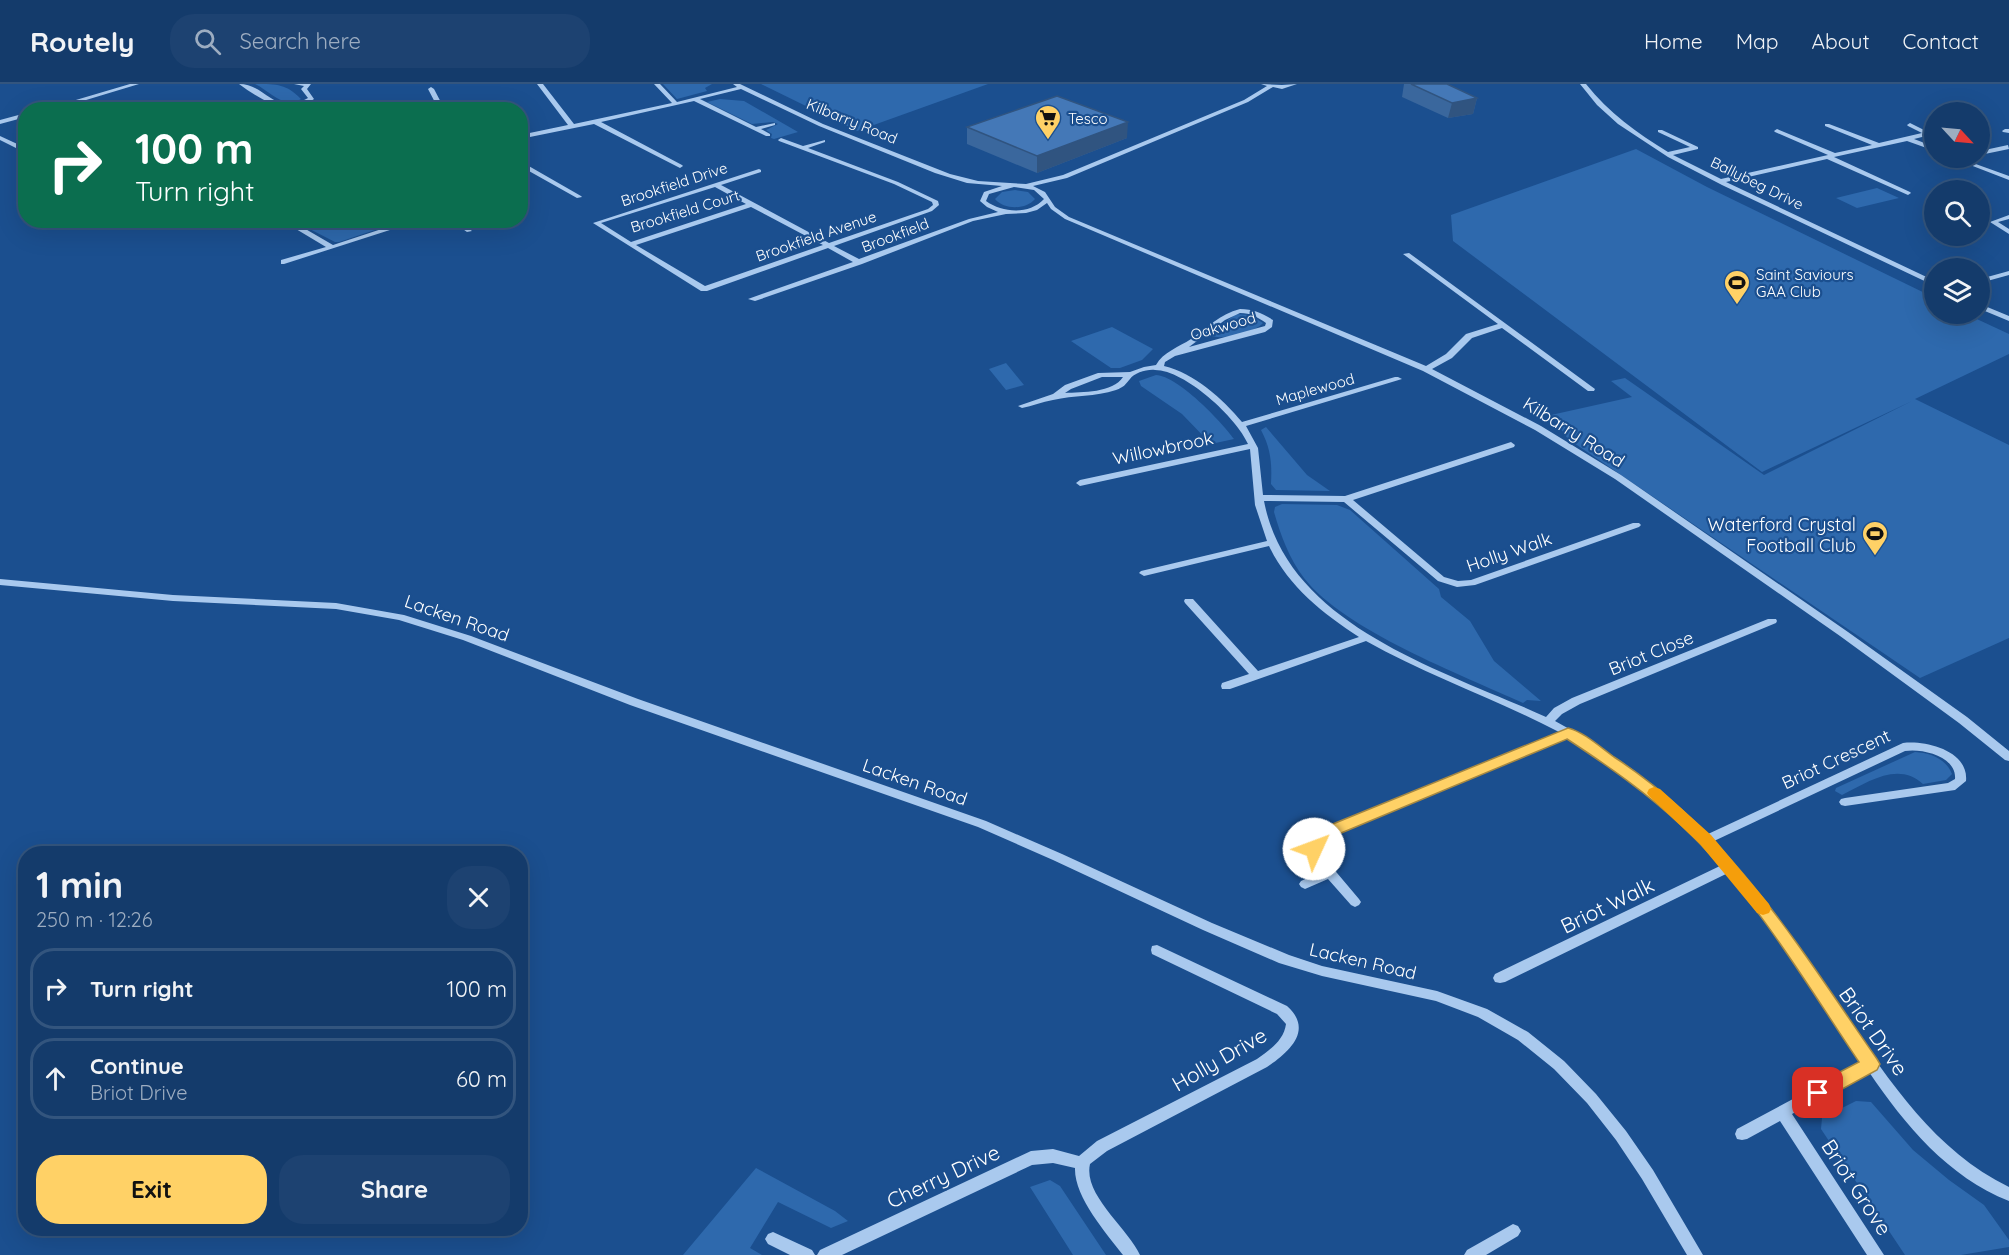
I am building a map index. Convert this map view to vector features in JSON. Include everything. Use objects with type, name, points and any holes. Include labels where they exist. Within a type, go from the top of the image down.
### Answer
[{"type":"street","points":[[242,84],[270,102]]},
{"type":"street","points":[[297,84],[310,84]]},
{"type":"street","points":[[305,102],[311,99],[304,89],[310,84]]},
{"type":"street","points":[[540,84],[572,126]]},
{"type":"street","points":[[657,84],[676,104]]},
{"type":"street","points":[[1020,186],[1047,183],[1065,177],[1238,104],[1268,85],[1282,87],[1294,84]]},
{"type":"street","name":"Ballybeg Drive","points":[[1583,84],[1621,122],[1668,154],[1924,279]]},
{"type":"street","points":[[75,102],[139,85]]},
{"type":"street","points":[[528,135],[676,104],[739,86]]},
{"type":"street","name":"Kilbarry Road","points":[[739,86],[827,128],[960,179],[981,184],[1020,186]]},
{"type":"street","points":[[431,89],[438,102]]},
{"type":"street","points":[[695,99],[768,135]]},
{"type":"street","points":[[0,122],[18,117]]},
{"type":"street","points":[[596,122],[680,166]]},
{"type":"street","points":[[756,129],[773,124]]},
{"type":"street","points":[[1827,125],[1878,146]]},
{"type":"street","points":[[1722,181],[1928,134],[1910,125]]},
{"type":"street","points":[[1660,131],[1696,148],[1668,154]]},
{"type":"street","points":[[1777,131],[1908,193]]},
{"type":"street","points":[[0,138],[18,147]]},
{"type":"street","points":[[1909,139],[1924,145]]},
{"type":"street","points":[[781,140],[803,148],[823,141]]},
{"type":"street","points":[[1990,151],[2008,147]]},
{"type":"street","name":"Brookfield Avenue","points":[[631,244],[704,289],[831,246],[930,210],[936,205],[934,201],[896,183],[803,148]]},
{"type":"street","points":[[528,168],[579,197]]},
{"type":"street","points":[[1983,168],[2009,178]]},
{"type":"street","name":"Brookfield Drive","points":[[596,223],[759,171]]},
{"type":"street","points":[[985,203],[1008,212],[1035,209],[1042,206],[1054,184],[1065,177]]},
{"type":"street","name":"Kilbarry Road","points":[[960,179],[974,187],[985,203]]},
{"type":"street","name":"Brookfield Court","points":[[716,185],[831,246]]},
{"type":"street","name":"Brookfield","points":[[971,220],[985,203],[986,193],[1011,186]]},
{"type":"street","points":[[1020,186],[1036,189],[1046,197]]},
{"type":"street","name":"Kilbarry Road","points":[[1046,197],[1053,208],[1073,221]]},
{"type":"street","name":"Brookfield Court","points":[[596,223],[631,244],[752,204]]},
{"type":"street","name":"Brookfield","points":[[831,246],[860,262],[971,220],[1008,212]]},
{"type":"street","name":"Kilbarry Road","points":[[1017,212],[1046,214],[1073,221],[1426,369],[1510,411],[1618,477],[1902,675],[2009,757]]},
{"type":"street","points":[[2009,217],[1993,222],[2009,232]]},
{"type":"street","points":[[298,228],[332,247]]},
{"type":"street","points":[[284,262],[393,228]]},
{"type":"street","points":[[465,228],[469,231]]},
{"type":"street","points":[[1407,254],[1591,389]]},
{"type":"street","points":[[752,299],[860,262]]},
{"type":"street","points":[[1990,278],[2009,273]]},
{"type":"street","points":[[1990,311],[2009,320]]},
{"type":"street","name":"Oakwood","points":[[1159,367],[1168,356],[1190,344],[1230,312],[1249,312],[1270,322],[1262,330],[1168,356]]},
{"type":"street","points":[[1426,369],[1449,356],[1469,336],[1503,325]]},
{"type":"street","points":[[1053,397],[1068,387],[1101,375],[1132,374],[1159,367],[1177,373],[1196,386],[1241,425],[1253,446],[1259,498],[1273,542],[1290,573],[1306,592],[1328,611],[1368,637]]},
{"type":"street","points":[[1023,406],[1053,397],[1076,396],[1120,385],[1132,374]]},
{"type":"street","name":"Maplewood","points":[[1241,425],[1398,379]]},
{"type":"street","points":[[1259,498],[1346,499],[1511,445]]},
{"type":"street","name":"Willowbrook","points":[[1080,483],[1253,446]]},
{"type":"street","name":"Holly Walk","points":[[1346,499],[1438,577],[1461,585],[1636,525]]},
{"type":"street","points":[[1144,573],[1273,542]]},
{"type":"street","name":"Lacken Road","points":[[0,582],[173,598],[312,604],[400,617],[467,638],[634,702],[982,824],[1038,847],[1242,942],[1308,968],[1429,994],[1482,1012],[1523,1036],[1571,1076],[1627,1142],[1653,1181],[1695,1255]]},
{"type":"street","points":[[1189,601],[1256,676]]},
{"type":"street","name":"Briot Close","points":[[1547,722],[1558,711],[1576,701],[1772,621]]},
{"type":"street","points":[[1226,686],[1368,637]]},
{"type":"street","name":"Briot Drive","points":[[1368,637],[1568,733],[1635,778],[1706,840],[1730,867],[1785,939],[1906,1111],[1940,1147],[1973,1174],[2009,1194]]},
{"type":"street","points":[[1355,902],[1314,852],[1318,839],[1325,834],[1568,733]]},
{"type":"street","name":"Briot Crescent","points":[[1706,840],[1903,747],[1918,746],[1936,752],[1952,761],[1961,772],[1960,781],[1951,787],[1845,802]]},
{"type":"street","name":"Briot Walk","points":[[1500,978],[1730,867]]},
{"type":"street","points":[[1305,884],[1329,873]]},
{"type":"street","name":"Holly Drive","points":[[1083,1164],[1102,1146],[1262,1063],[1281,1050],[1291,1035],[1292,1021],[1287,1013],[1157,950]]},
{"type":"street","points":[[1742,1134],[1871,1064]]},
{"type":"street","name":"Briot Grove","points":[[1782,1112],[1876,1255]]},
{"type":"street","name":"Cherry Drive","points":[[825,1255],[1031,1158],[1053,1156],[1083,1164]]},
{"type":"street","points":[[1083,1164],[1081,1175],[1084,1186],[1132,1255]]},
{"type":"street","points":[[1472,1255],[1513,1231]]},
{"type":"street","points":[[773,1239],[807,1255]]},
{"type":"shaded area","points":[[255,84],[281,86],[291,90],[301,99],[295,102],[283,101]]},
{"type":"shaded area","points":[[663,84],[712,84],[705,88],[707,91],[677,99]]},
{"type":"shaded area","points":[[761,84],[988,84],[857,131]]},
{"type":"shaded area","points":[[720,99],[744,101],[798,132],[771,138],[772,134],[766,130],[778,124],[773,122],[752,124],[707,102]]},
{"type":"shaded area","points":[[1636,149],[1707,187],[1924,293],[1924,324],[1988,324],[2009,334],[2009,354],[1915,399],[2009,445],[2009,638],[1920,678],[1568,439],[1551,415],[1632,397],[1611,381],[1625,378],[1764,475],[1912,401],[1762,472],[1453,241],[1451,215]]},
{"type":"shaded area","points":[[1877,188],[1899,198],[1857,208],[1836,198]]},
{"type":"shaded area","points":[[1015,190],[1028,192],[1035,199],[1021,207],[1009,207],[995,199],[1002,192]]},
{"type":"shaded area","points":[[308,228],[381,228],[339,242]]},
{"type":"shaded area","points":[[1236,314],[1250,315],[1263,323],[1253,330],[1238,335],[1211,336],[1210,333]]},
{"type":"shaded area","points":[[1112,327],[1153,349],[1142,360],[1120,368],[1111,368],[1071,341]]},
{"type":"shaded area","points":[[1006,363],[1024,385],[1006,390],[989,369]]},
{"type":"shaded area","points":[[1156,375],[1165,377],[1187,391],[1234,439],[1211,444],[1182,414],[1141,386],[1139,381]]},
{"type":"shaded area","points":[[1266,427],[1307,475],[1330,491],[1276,490],[1271,484],[1270,456],[1261,430]]},
{"type":"shaded area","points":[[1282,504],[1337,505],[1350,510],[1439,589],[1441,597],[1470,621],[1494,661],[1541,701],[1527,700],[1523,703],[1437,665],[1375,633],[1322,597],[1304,578],[1290,555],[1274,512],[1275,507]]},
{"type":"shaded area","points":[[1915,752],[1937,758],[1946,764],[1952,774],[1946,780],[1923,784],[1913,777],[1893,774],[1872,780],[1842,795],[1835,791],[1836,788]]},
{"type":"shaded area","points":[[1856,1101],[1871,1102],[1913,1150],[1984,1205],[2009,1240],[2009,1247],[1961,1255],[1905,1255],[1821,1129],[1822,1118]]},
{"type":"shaded area","points":[[756,1168],[835,1211],[848,1221],[831,1228],[778,1202],[750,1248],[762,1255],[683,1255]]},
{"type":"shaded area","points":[[1050,1180],[1060,1186],[1106,1255],[1073,1255],[1030,1187]]},
{"type":"building","points":[[1411,84],[1447,84],[1477,98],[1452,103]]},
{"type":"building","points":[[1057,96],[1128,122],[1037,156],[967,127]]},
{"type":"slow traffic","points":[[1654,793],[1719,853],[1763,909]]},
{"type":"place","name":"Tesco","points":[[1048,141]]},
{"type":"place","name":"Saint Saviours GAA Club","points":[[1737,306]]},
{"type":"place","name":"Waterford Crystal Football Club","points":[[1875,557]]},
{"type":"route","points":[[1314,849],[1318,839],[1329,832],[1568,733],[1592,747],[1654,792],[1690,824],[1719,853],[1744,883],[1785,939],[1871,1064],[1818,1093]]}]
